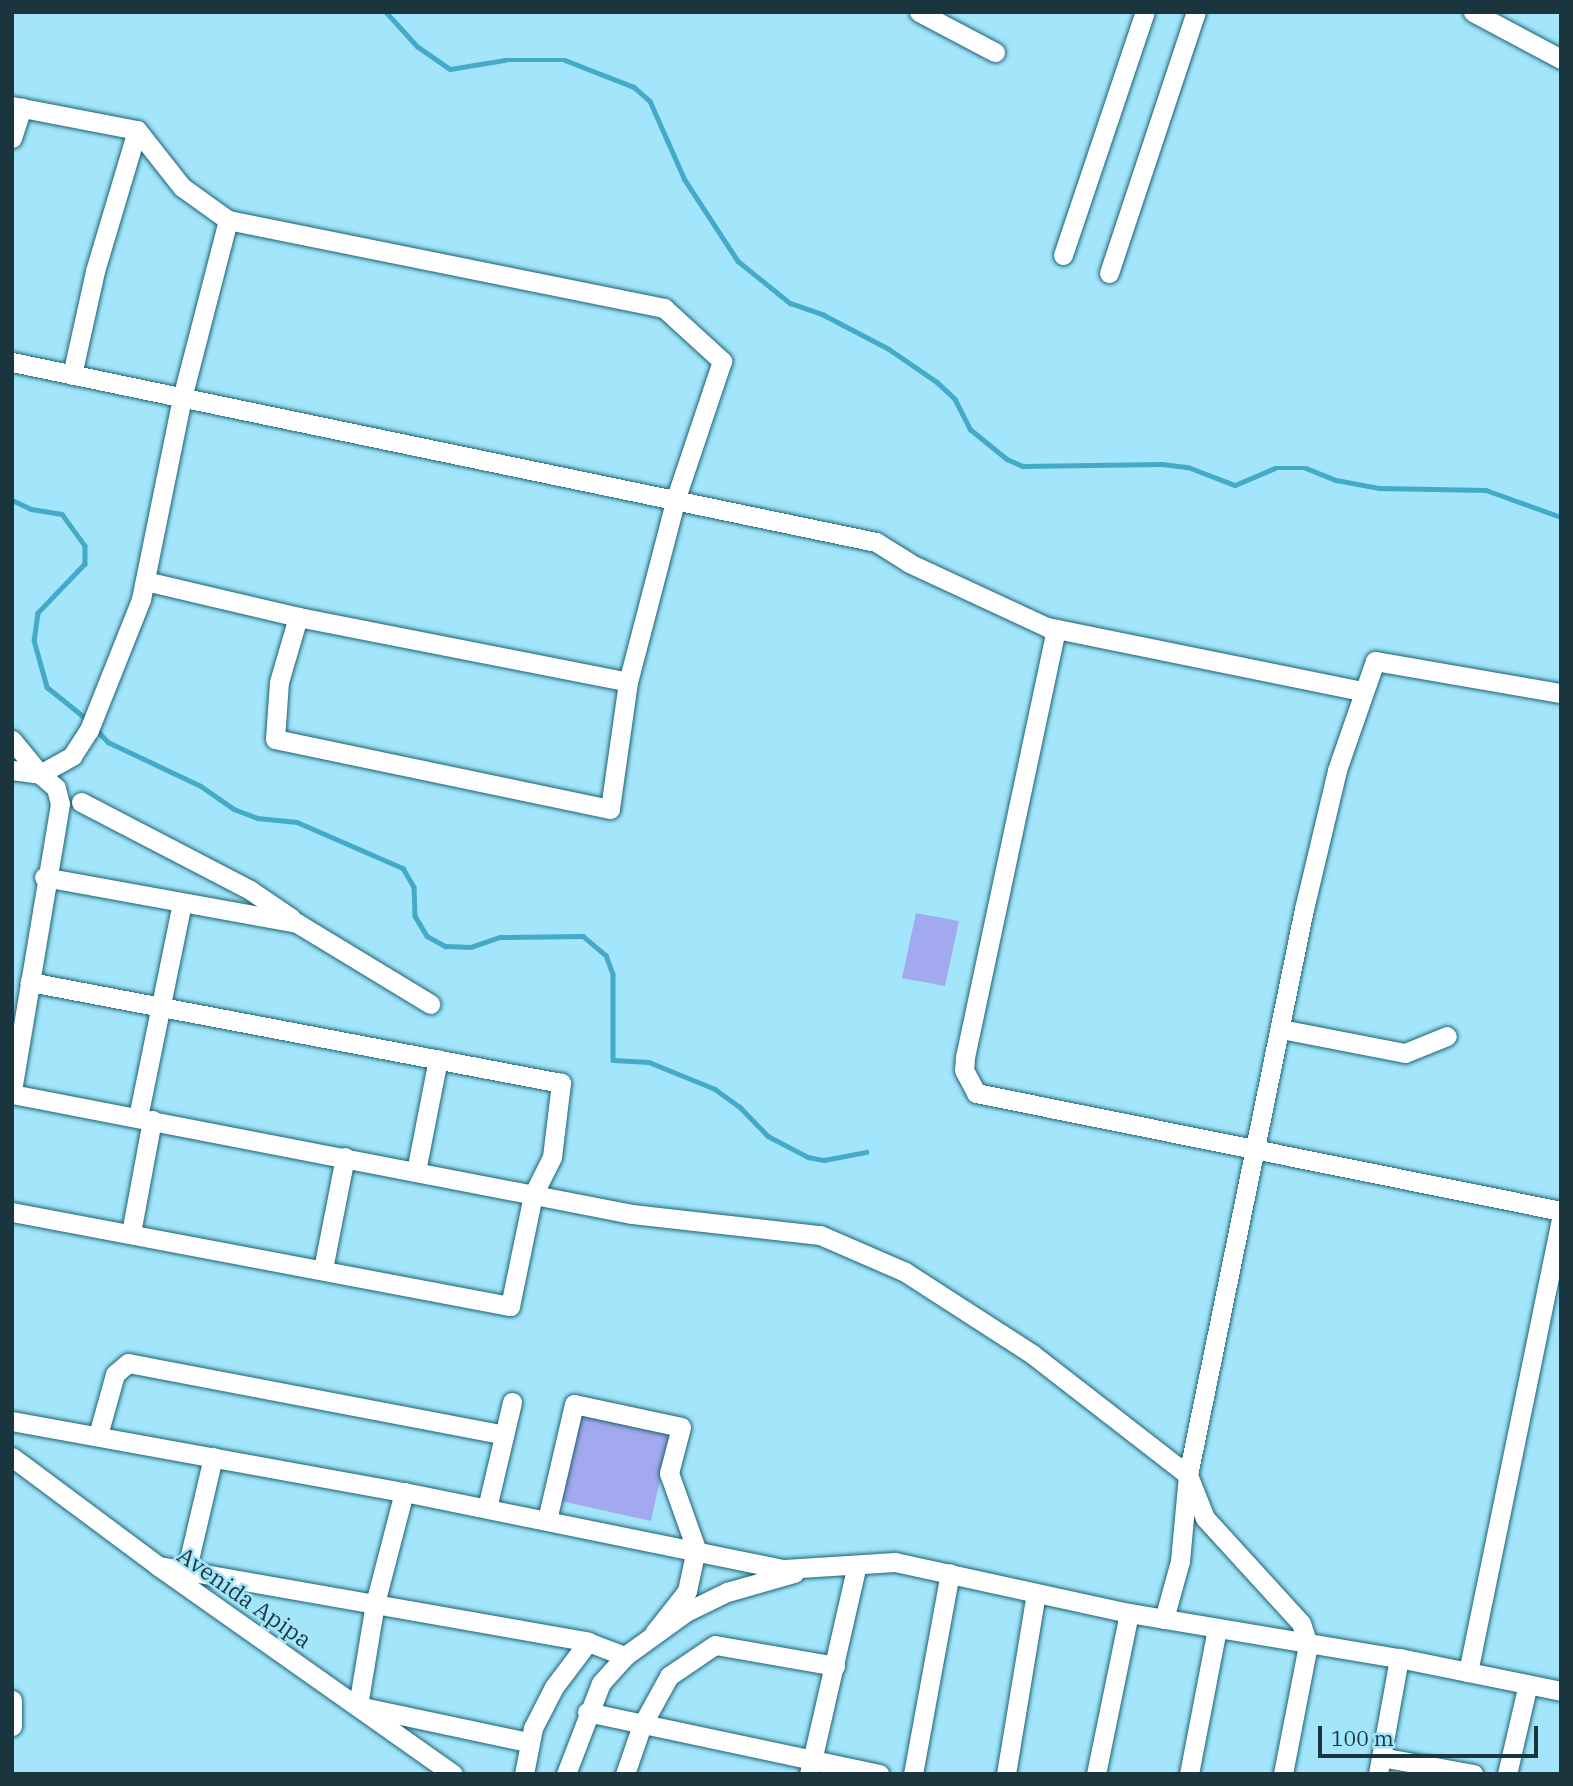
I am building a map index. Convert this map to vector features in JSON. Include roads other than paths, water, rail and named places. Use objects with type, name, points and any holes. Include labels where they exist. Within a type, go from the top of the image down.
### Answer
[{"type":"street","points":[[919,12],[995,52]]},
{"type":"street","points":[[1063,255],[1145,12]]},
{"type":"street","points":[[1109,273],[1196,12]]},
{"type":"street","points":[[1473,12],[1561,59]]},
{"type":"street","points":[[12,138],[17,107],[137,130],[182,187],[228,220],[664,308],[722,361],[676,498],[628,682],[610,809],[275,739],[274,711],[298,617]]},
{"type":"street","points":[[72,375],[95,271],[137,130]]},
{"type":"street","points":[[12,770],[40,774],[72,756],[89,730],[145,581],[181,398],[228,220]]},
{"type":"street","points":[[12,362],[676,498],[876,542],[909,564],[1056,629],[1362,691]]},
{"type":"street","points":[[145,581],[298,617],[628,682]]},
{"type":"street","points":[[1056,629],[967,1045],[964,1070],[976,1093],[1257,1147],[1561,1211]]},
{"type":"street","points":[[1164,1619],[1180,1562],[1188,1475],[1281,1029],[1337,770],[1362,691],[1375,661],[1561,692]]},
{"type":"street","points":[[12,740],[40,774],[56,788],[60,804],[25,968],[12,1093],[632,1214],[820,1235],[858,1248],[992,1326],[1188,1475],[1205,1517],[1293,1613],[1306,1633],[1308,1645],[1283,1774]]},
{"type":"street","points":[[81,802],[250,890],[297,923],[430,1004]]},
{"type":"street","points":[[44,877],[297,923]]},
{"type":"street","points":[[131,1233],[158,1005],[183,903]]},
{"type":"street","points":[[12,1212],[510,1306],[533,1195],[552,1157],[561,1083],[158,1005],[25,968]]},
{"type":"street","points":[[1281,1029],[1405,1053],[1447,1037]]},
{"type":"street","points":[[416,1171],[438,1059]]},
{"type":"street","points":[[323,1269],[345,1157]]},
{"type":"street","points":[[1468,1672],[1561,1219]]},
{"type":"street","points":[[98,1434],[115,1374],[128,1363],[504,1435]]},
{"type":"street","points":[[486,1508],[512,1402]]},
{"type":"street","points":[[547,1520],[574,1404],[681,1427],[669,1473],[696,1549],[687,1591],[654,1633]]},
{"type":"street","points":[[12,1421],[98,1434],[805,1570]]},
{"type":"street","name":"Avenida Apipa","points":[[12,1457],[158,1566],[453,1774]]},
{"type":"street","points":[[187,1568],[213,1457]]},
{"type":"street","points":[[404,1492],[375,1603],[358,1706],[528,1741]]},
{"type":"street","points":[[566,1774],[587,1712],[601,1683],[625,1656],[654,1633],[727,1592],[805,1570],[856,1565],[895,1562],[1129,1613],[1308,1645],[1399,1658],[1561,1691]]},
{"type":"street","points":[[811,1767],[856,1565]]},
{"type":"street","points":[[158,1566],[187,1568],[588,1642],[625,1656]]},
{"type":"street","points":[[913,1774],[950,1573]]},
{"type":"street","points":[[1006,1774],[1036,1593]]},
{"type":"street","points":[[1096,1774],[1129,1613]]},
{"type":"street","points":[[1189,1774],[1217,1629]]},
{"type":"street","points":[[524,1774],[528,1741],[554,1687],[588,1642]]},
{"type":"street","points":[[625,1774],[642,1725],[669,1676],[715,1645],[729,1644],[835,1666]]},
{"type":"street","points":[[1399,1658],[1379,1766],[1473,1774]]},
{"type":"street","points":[[1507,1774],[1528,1684]]},
{"type":"street","points":[[12,1700],[12,1726]]},
{"type":"street","points":[[587,1712],[811,1767],[879,1774]]},
{"type":"waterway","points":[[386,12],[417,46],[450,69],[505,60],[565,60],[634,87],[650,101],[685,180],[738,261],[790,303],[824,315],[889,349],[937,382],[955,399],[970,429],[1007,459],[1023,466],[1162,464],[1188,467],[1235,485],[1275,468],[1306,468],[1336,480],[1379,488],[1486,490],[1561,517]]},
{"type":"waterway","points":[[12,500],[31,509],[62,514],[85,546],[85,564],[38,613],[34,640],[47,687],[88,720]]},
{"type":"waterway","points":[[96,729],[108,742],[201,786],[234,809],[257,818],[297,822],[403,868],[414,887],[415,916],[427,936],[445,946],[471,947],[500,937],[583,936],[606,955],[613,974],[613,1060],[649,1062],[715,1089],[740,1107],[768,1136],[808,1157],[824,1160],[866,1152]]}]
